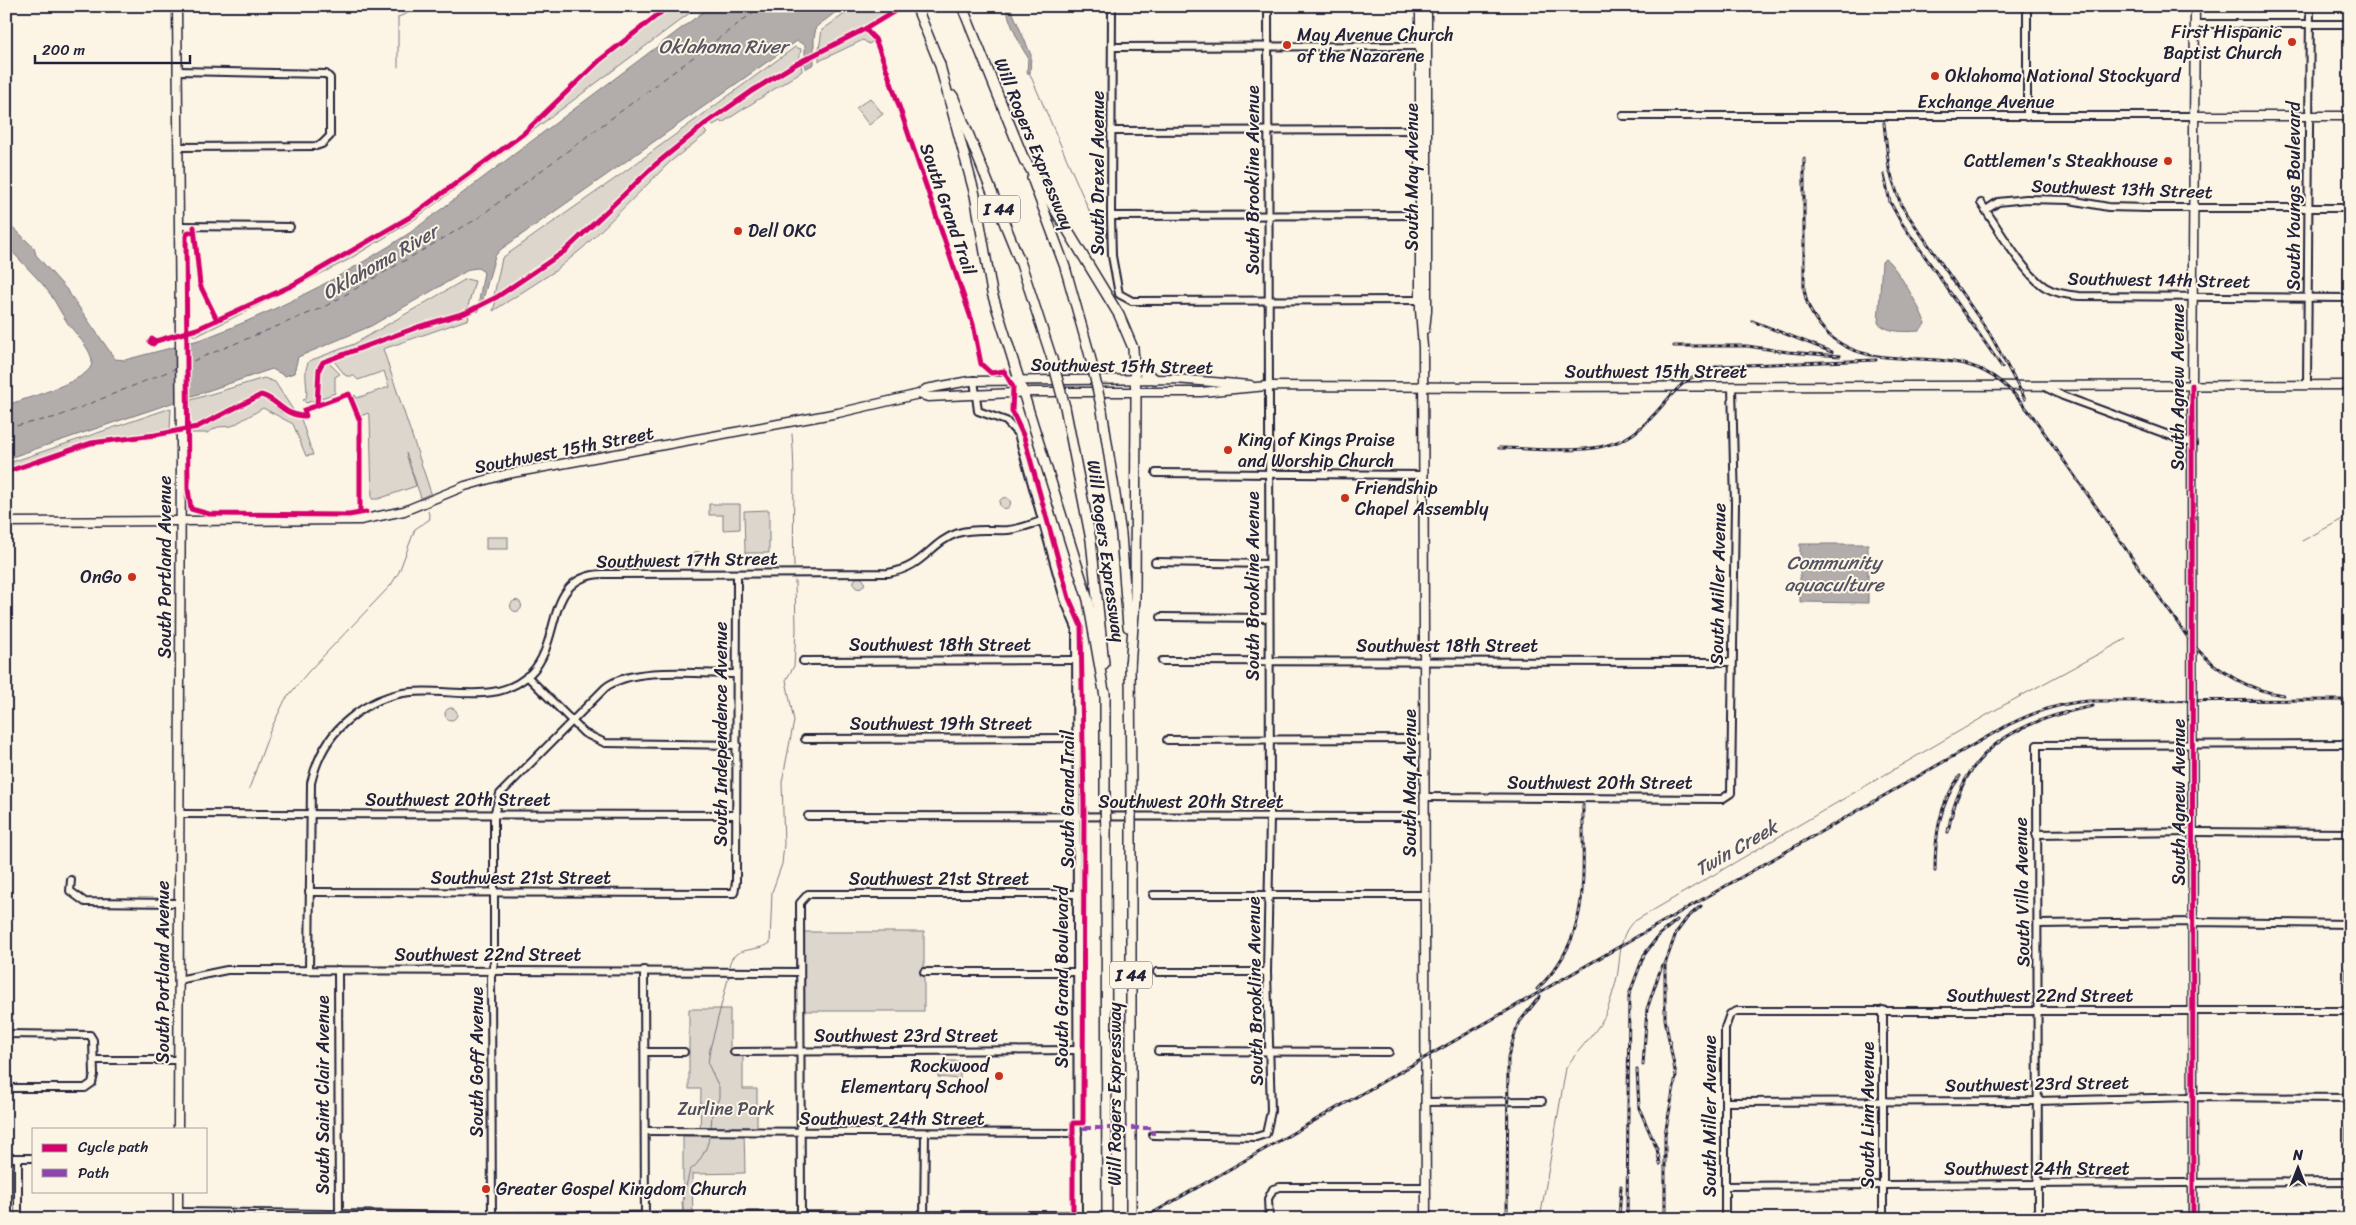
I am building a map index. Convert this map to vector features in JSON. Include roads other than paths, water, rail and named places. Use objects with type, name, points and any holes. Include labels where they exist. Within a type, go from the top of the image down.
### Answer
[{"type":"highway","name":"Will Rogers Expressway","points":[[916,6],[1021,264],[1052,360],[1065,408],[1092,540],[1100,606],[1105,697],[1107,1219]]},
{"type":"highway","name":"Will Rogers Expressway","points":[[963,8],[1062,259],[1090,356],[1102,410],[1121,534],[1130,667],[1131,1219]]},
{"type":"highway","points":[[939,62],[975,195],[988,278],[1086,592],[1105,697]]},
{"type":"highway","points":[[1023,157],[1125,324],[1133,348],[1136,393],[1135,599],[1130,667]]},
{"type":"highway","points":[[1134,359],[1140,369],[1155,379]]},
{"type":"main road","name":"South Portland Avenue","points":[[177,6],[181,446],[178,1128]]},
{"type":"main road","name":"South May Avenue","points":[[1420,6],[1423,46],[1426,1219]]},
{"type":"main road","name":"South May Avenue","points":[[1423,46],[1427,6]]},
{"type":"main road","name":"South Agnew Avenue","points":[[2194,1219],[2192,385],[2195,6]]},
{"type":"main road","name":"Exchange Avenue","points":[[2195,116],[2350,116]]},
{"type":"main road","name":"Southwest 15th Street","points":[[6,522],[330,522],[380,517],[428,503],[465,486],[494,477],[838,413],[919,394],[926,389],[974,380],[1175,379],[1267,386],[2045,387],[2350,385]]},
{"type":"main road","points":[[1175,379],[1175,393]]},
{"type":"main road","name":"Southwest 15th Street","points":[[919,394],[928,397],[1023,393],[1175,393],[1267,386]]},
{"type":"main road","points":[[178,1192],[178,1216]]},
{"type":"street","name":"South Drexel Avenue","points":[[1112,6],[1111,216],[1112,256],[1119,294],[1132,301],[1267,301]]},
{"type":"street","name":"South Brookline Avenue","points":[[1153,1135],[1256,1137],[1266,1134],[1271,1111],[1271,1052],[1267,972],[1270,817],[1267,475],[1268,6]]},
{"type":"street","points":[[2027,6],[2027,117]]},
{"type":"street","name":"South Youngs Boulevard","points":[[2307,385],[2310,6]]},
{"type":"street","points":[[2195,24],[2350,24]]},
{"type":"street","points":[[1112,47],[1423,46]]},
{"type":"street","points":[[178,71],[326,74],[330,78],[330,136],[322,144],[316,146],[179,147]]},
{"type":"street","name":"Exchange Avenue","points":[[1623,116],[2195,116]]},
{"type":"street","points":[[1111,131],[1423,130]]},
{"type":"street","name":"Southwest 13th Street","points":[[1986,210],[1998,202],[2026,199],[2070,200],[2113,207],[2350,208]]},
{"type":"street","name":"Southwest 14th Street","points":[[1981,203],[2032,275],[2050,290],[2079,296],[2350,298]]},
{"type":"street","points":[[1111,216],[1423,215]]},
{"type":"street","points":[[180,226],[290,227]]},
{"type":"street","points":[[1267,301],[1423,300]]},
{"type":"street","name":"South Grand Boulevard","points":[[974,380],[976,406],[979,412],[999,417],[1016,430],[1064,599],[1074,621],[1077,738],[1078,1217]]},
{"type":"street","name":"South Miller Avenue","points":[[1732,387],[1735,504],[1731,662],[1733,782]]},
{"type":"street","name":"Southwest 15th Street","points":[[2045,387],[2063,396],[2193,444]]},
{"type":"street","points":[[1156,473],[1424,475]]},
{"type":"street","name":"Southwest 17th Street","points":[[309,815],[311,783],[323,750],[344,722],[366,706],[386,697],[412,692],[494,693],[509,688],[527,676],[544,656],[560,599],[570,586],[584,578],[604,574],[894,572],[916,565],[942,542],[958,533],[977,530],[1012,530],[1042,521]]},
{"type":"street","points":[[1155,562],[1268,564]]},
{"type":"street","name":"South Independence Avenue","points":[[734,893],[736,882],[737,574]]},
{"type":"street","points":[[1161,617],[1268,618]]},
{"type":"street","name":"Southwest 18th Street","points":[[804,661],[1076,660]]},
{"type":"street","name":"Southwest 18th Street","points":[[1162,661],[1731,662]]},
{"type":"street","points":[[494,815],[502,789],[610,683],[624,677],[641,674],[736,674]]},
{"type":"street","points":[[527,676],[584,733],[605,743],[736,745]]},
{"type":"street","name":"Southwest 19th Street","points":[[806,739],[1077,738]]},
{"type":"street","points":[[1166,740],[1425,738]]},
{"type":"street","points":[[2193,743],[2349,744],[2350,1219]]},
{"type":"street","name":"South Villa Avenue","points":[[2038,1219],[2039,924],[2036,834],[2037,745],[2193,743]]},
{"type":"street","name":"Southwest 20th Street","points":[[1425,797],[1722,799],[1731,793],[1733,782]]},
{"type":"street","name":"Southwest 20th Street","points":[[179,814],[736,815]]},
{"type":"street","name":"South Saint Clair Avenue","points":[[309,815],[309,970]]},
{"type":"street","name":"South Goff Avenue","points":[[492,1217],[494,815]]},
{"type":"street","name":"Southwest 20th Street","points":[[808,816],[1425,817]]},
{"type":"street","points":[[2036,834],[2349,833]]},
{"type":"street","points":[[71,880],[70,891],[85,902],[179,903]]},
{"type":"street","name":"Southwest 21st Street","points":[[309,892],[734,893]]},
{"type":"street","name":"Southwest 21st Street","points":[[799,972],[800,903],[802,898],[808,894],[1077,894]]},
{"type":"street","points":[[1154,896],[1425,895]]},
{"type":"street","points":[[2039,924],[2193,922],[2350,924]]},
{"type":"street","name":"Southwest 22nd Street","points":[[178,980],[221,970],[799,972]]},
{"type":"street","name":"South Saint Clair Avenue","points":[[338,970],[339,1217]]},
{"type":"street","points":[[644,970],[645,1217]]},
{"type":"street","points":[[799,972],[801,1217]]},
{"type":"street","points":[[924,972],[1078,972]]},
{"type":"street","points":[[1157,972],[1267,972]]},
{"type":"street","name":"Southwest 22nd Street","points":[[1730,1014],[1746,1011],[1883,1010],[2038,1012],[2193,1010],[2349,1011]]},
{"type":"street","name":"South Linn Avenue","points":[[1883,1010],[1883,1219]]},
{"type":"street","name":"South Miller Avenue","points":[[1725,1219],[1724,1028],[1730,1014]]},
{"type":"street","points":[[6,1034],[84,1034],[93,1040],[94,1060],[92,1083],[85,1088],[6,1088]]},
{"type":"street","name":"Southwest 23rd Street","points":[[734,1052],[1078,1050]]},
{"type":"street","points":[[1158,1051],[1389,1052]]},
{"type":"street","points":[[645,1052],[684,1052]]},
{"type":"street","points":[[94,1060],[178,1060]]},
{"type":"street","name":"Southwest 23rd Street","points":[[1725,1102],[2037,1101],[2193,1097],[2350,1098]]},
{"type":"street","points":[[1425,1102],[1542,1100]]},
{"type":"street","name":"Southwest 24th Street","points":[[646,1131],[800,1134],[1078,1133]]},
{"type":"street","points":[[924,1217],[925,1134]]},
{"type":"street","points":[[6,1158],[32,1158]]},
{"type":"street","points":[[18,1158],[18,1219]]},
{"type":"street","name":"Southwest 24th Street","points":[[1725,1186],[2350,1182]]},
{"type":"street","points":[[1269,1219],[1268,1199],[1273,1189],[1280,1187],[1426,1187]]},
{"type":"street","points":[[178,1216],[645,1217],[688,1215],[1078,1217]]},
{"type":"water","name":"Oklahoma River","points":[[711,6],[844,6],[816,27],[814,64],[805,69],[805,45],[797,41],[500,250],[495,256],[480,310],[477,312],[484,272],[478,268],[470,269],[371,326],[298,357],[294,373],[285,376],[272,369],[6,459],[6,405],[64,385],[85,373],[92,363],[88,350],[67,322],[48,291],[6,244],[6,224],[16,230],[34,248],[36,255],[67,290],[115,359],[125,360],[199,340],[248,321],[296,299],[343,274],[411,232]]},
{"type":"water","points":[[1006,6],[1010,6],[1031,55],[1030,73],[1027,73],[1028,57],[1015,33]]},
{"type":"water","points":[[1885,259],[1895,269],[1920,310],[1925,324],[1919,331],[1903,332],[1892,330],[1878,323],[1882,262]]},
{"type":"water","name":"Community aquaculture","points":[[1800,544],[1868,544],[1868,603],[1800,602]]},
{"type":"waterway","points":[[403,6],[405,13]]},
{"type":"waterway","points":[[398,67],[398,17],[426,6]]},
{"type":"waterway","points":[[886,6],[889,15]]},
{"type":"waterway","points":[[1029,72],[1098,231]]},
{"type":"waterway","points":[[792,434],[794,467],[794,567]]},
{"type":"waterway","points":[[249,789],[270,731],[285,700],[308,672],[391,585],[399,572],[415,529],[430,519],[428,511]]},
{"type":"waterway","name":"Twin Creek","points":[[2302,541],[2350,515]]},
{"type":"waterway","points":[[729,967],[734,955],[739,952],[770,943],[772,892],[782,864],[784,844],[782,782],[794,721],[786,680],[794,666],[796,630],[795,581]]},
{"type":"waterway","name":"Twin Creek","points":[[1540,1219],[1566,1068],[1605,1016],[1616,981],[1622,941],[1633,922],[2004,705],[2126,639]]},
{"type":"waterway","points":[[711,1128],[712,1115],[719,1098],[719,1087],[708,1064],[729,975]]},
{"type":"waterway","points":[[683,1213],[682,1202],[690,1170],[702,1155],[709,1137]]},
{"type":"railway","points":[[1884,123],[1889,169],[1901,205],[1990,334],[2025,399]]},
{"type":"railway","points":[[1804,159],[1804,289],[1811,311],[1824,330],[1840,343],[1857,351],[1876,356],[1958,363],[1986,372],[2002,383],[2016,396],[2034,418],[2193,645],[2213,664],[2234,678],[2257,689],[2283,695]]},
{"type":"railway","points":[[1884,175],[1890,202],[1901,222],[2002,367]]},
{"type":"railway","points":[[1752,321],[1832,352]]},
{"type":"railway","points":[[1674,346],[1747,346],[1788,352],[1840,356]]},
{"type":"railway","points":[[1499,448],[1587,449],[1620,441],[1646,424],[1679,387],[1702,372],[1719,366],[1876,360]]},
{"type":"railway","points":[[1142,1219],[2008,725],[2028,716],[2057,706],[2089,701],[2350,700]]},
{"type":"railway","points":[[1948,832],[1955,803],[1966,779],[1980,759],[1997,744],[2017,731],[2040,721],[2093,706]]},
{"type":"railway","points":[[1935,871],[1937,833],[1943,809],[1960,776]]},
{"type":"railway","points":[[1537,989],[1555,969],[1568,948],[1576,926],[1583,880],[1583,805]]},
{"type":"railway","points":[[1665,1219],[1665,1134],[1676,1076],[1665,1019],[1665,964],[1676,933],[1687,918],[1701,906]]},
{"type":"railway","points":[[1627,1219],[1629,995],[1644,955],[1659,935],[1677,920]]},
{"type":"railway","points":[[1643,1065],[1647,1009],[1662,965]]},
{"type":"railway","points":[[1507,1219],[1508,1057],[1518,1024],[1540,996]]},
{"type":"railway","points":[[1637,1070],[1639,1108],[1657,1149],[1660,1164]]},
{"type":"railway","points":[[1619,1219],[1621,1186]]},
{"type":"place","name":"First Hispanic Baptist Church","points":[[2292,42]]},
{"type":"place","name":"May Avenue Church of the Nazarene","points":[[1287,45]]},
{"type":"place","name":"Oklahoma National Stockyard","points":[[1935,76]]},
{"type":"place","name":"Cattlemen's Steakhouse","points":[[2168,161]]},
{"type":"place","name":"Dell OKC","points":[[738,231]]},
{"type":"place","name":"King of Kings Praise and Worship Church","points":[[1228,450]]},
{"type":"place","name":"Friendship Chapel Assembly","points":[[1345,498]]},
{"type":"place","name":"OnGo","points":[[132,577]]},
{"type":"place","name":"Rockwood Elementary School","points":[[999,1076]]},
{"type":"place","name":"Greater Gospel Kingdom Church","points":[[486,1189]]},
{"type":"park label","name":"Zurline Park","points":[[726,1109]]}]
